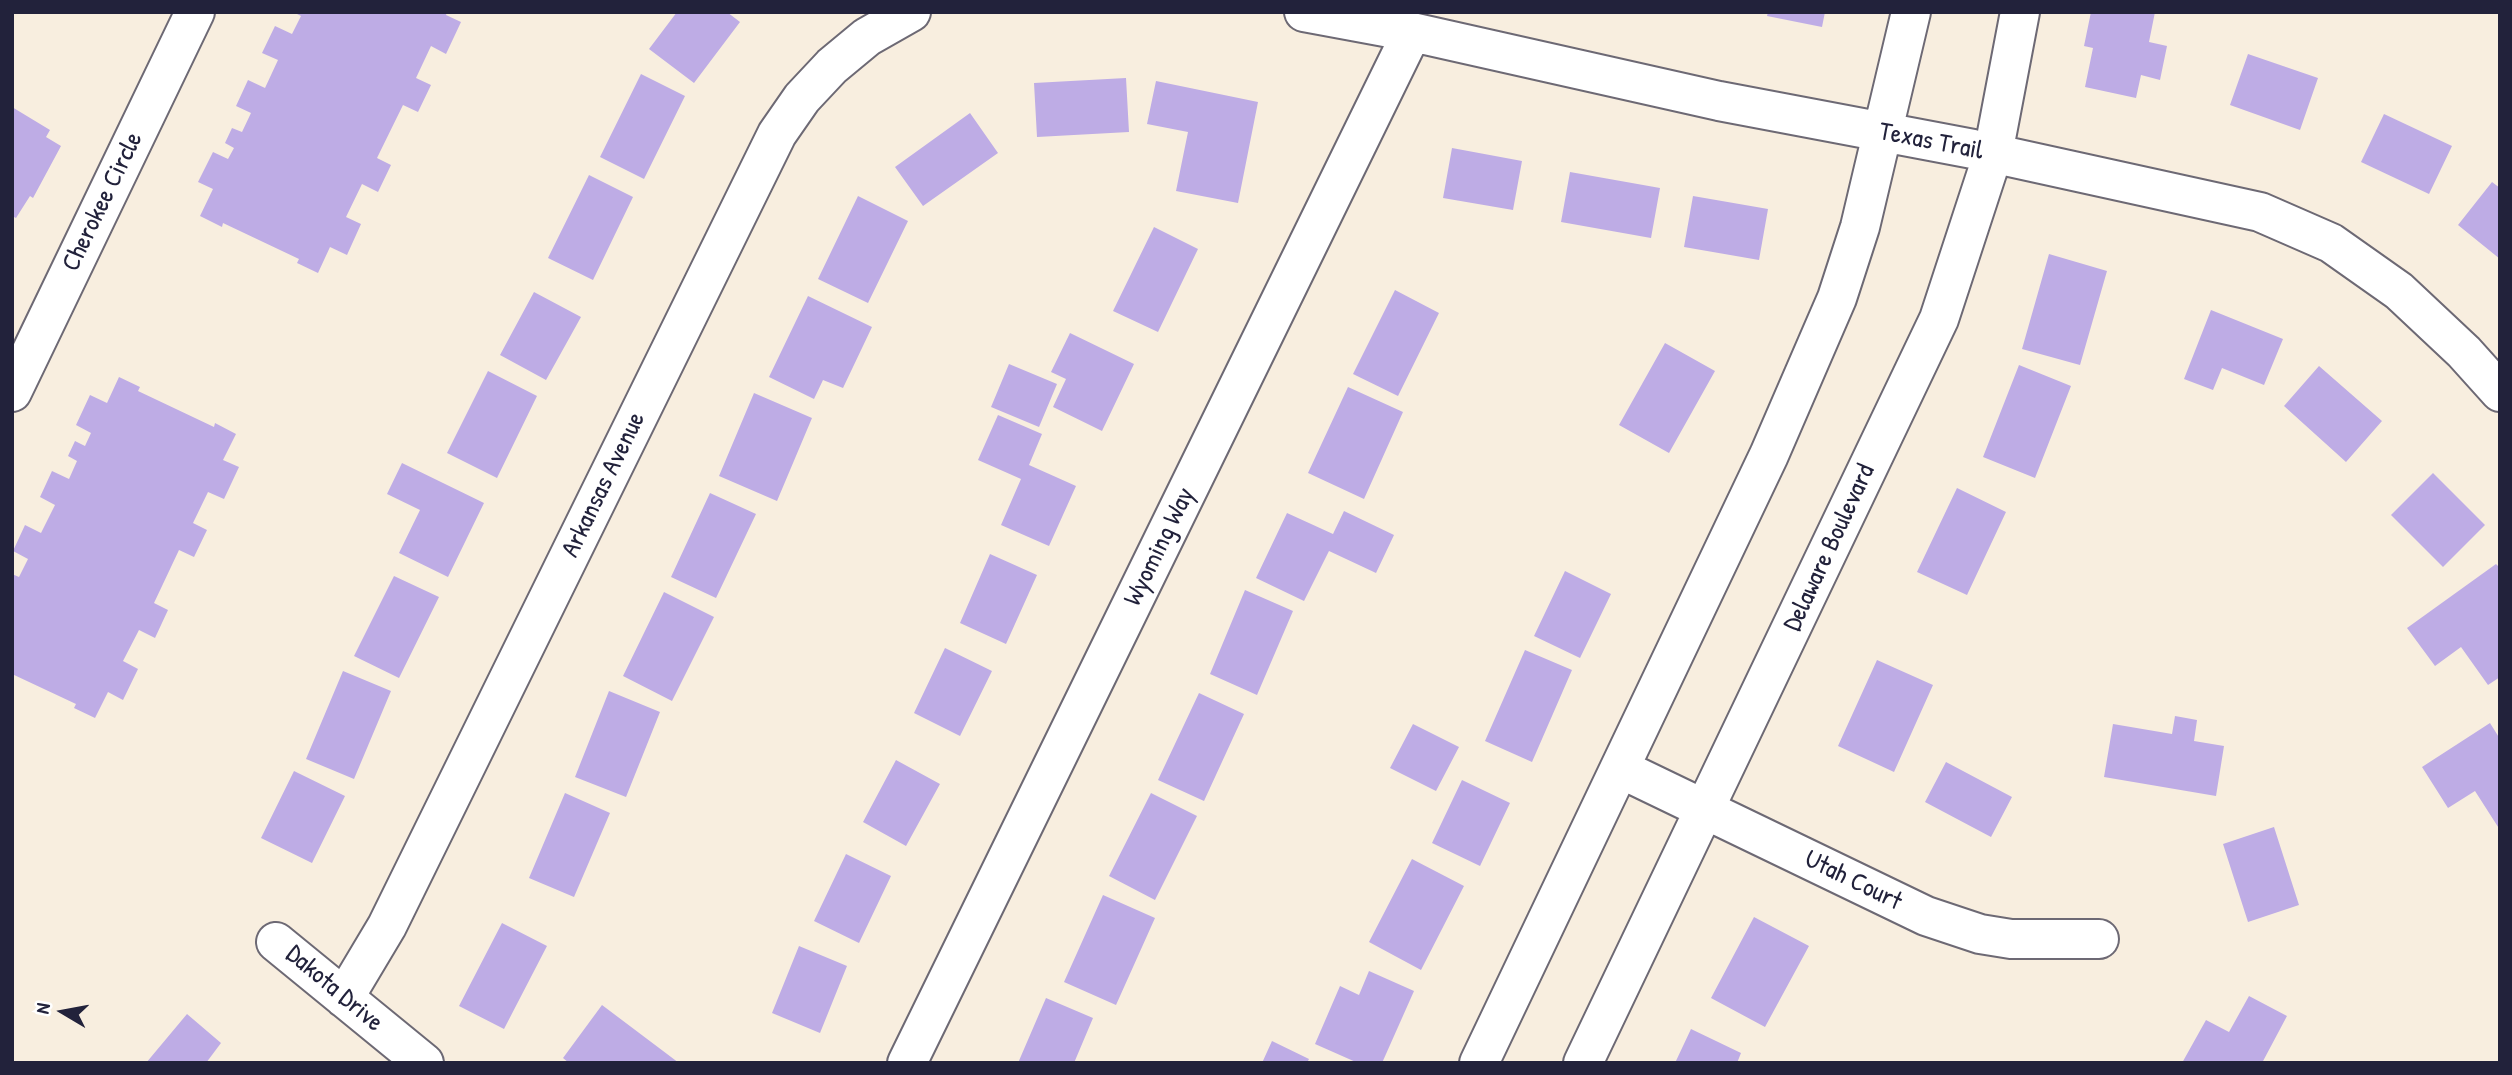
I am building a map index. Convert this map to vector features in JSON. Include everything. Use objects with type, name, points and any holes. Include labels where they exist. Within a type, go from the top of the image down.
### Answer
[{"type":"street","name":"Cherokee Circle","points":[[12,392],[195,12]]},
{"type":"street","name":"Arkansas Avenue","points":[[344,998],[387,926],[777,134],[802,99],[832,66],[867,37],[911,12]]},
{"type":"street","name":"Texas Trail","points":[[1304,12],[1412,32],[1719,101],[1993,154],[2260,212],[2331,243],[2399,291],[2464,352],[2500,391]]},
{"type":"street","points":[[1479,1063],[1763,468],[1837,298],[1860,227],[1885,133],[1911,12]]},
{"type":"street","name":"Delaware Boulevard","points":[[1583,1063],[1939,319],[1993,154],[2020,12]]},
{"type":"street","name":"Wyoming Way","points":[[907,1063],[1412,32]]},
{"type":"street","name":"Utah Court","points":[[1621,768],[1926,916],[1958,927],[2011,939],[2099,939]]},
{"type":"street","name":"Dakota Drive","points":[[276,942],[344,998],[406,1057]]},
{"type":"building","points":[[293,12],[447,12],[446,15],[461,22],[446,54],[431,46],[416,78],[431,85],[418,112],[403,105],[377,158],[391,165],[378,192],[362,184],[346,217],[361,224],[347,255],[330,247],[318,273],[297,263],[299,259],[223,223],[222,227],[200,216],[213,189],[198,182],[213,152],[228,159],[234,148],[225,143],[232,128],[242,132],[251,113],[236,106],[248,80],[265,88],[278,60],[262,53],[275,26],[292,34],[301,16]]},
{"type":"building","points":[[677,12],[727,12],[740,22],[694,83],[649,49]]},
{"type":"building","points":[[1768,12],[1825,12],[1822,27],[1767,16]]},
{"type":"building","points":[[2091,12],[2155,12],[2149,42],[2167,46],[2160,80],[2141,75],[2136,98],[2085,87],[2093,48],[2084,46]]},
{"type":"building","points":[[2248,54],[2318,78],[2300,130],[2230,105]]},
{"type":"building","points":[[641,74],[685,96],[644,179],[600,157]]},
{"type":"building","points":[[1126,78],[1129,132],[1037,137],[1034,83]]},
{"type":"building","points":[[1156,81],[1258,102],[1238,203],[1176,191],[1188,132],[1147,124]]},
{"type":"building","points":[[12,107],[50,130],[46,137],[61,146],[33,198],[30,196],[16,218],[12,216]]},
{"type":"building","points":[[970,113],[998,153],[923,206],[895,167]]},
{"type":"building","points":[[2384,114],[2452,146],[2429,194],[2361,162]]},
{"type":"building","points":[[1452,148],[1522,161],[1513,210],[1443,198]]},
{"type":"building","points":[[1570,172],[1660,188],[1651,238],[1561,222]]},
{"type":"building","points":[[589,175],[633,197],[593,280],[548,258]]},
{"type":"building","points":[[2492,182],[2500,188],[2500,259],[2458,225]]},
{"type":"building","points":[[858,196],[908,221],[868,303],[818,279]]},
{"type":"building","points":[[1693,196],[1768,209],[1759,260],[1684,247]]},
{"type":"building","points":[[1154,227],[1198,249],[1158,332],[1113,311]]},
{"type":"building","points":[[2049,254],[2107,271],[2080,365],[2022,349]]},
{"type":"building","points":[[1395,290],[1439,313],[1398,396],[1353,374]]},
{"type":"building","points":[[534,292],[581,317],[546,380],[500,355]]},
{"type":"building","points":[[808,296],[872,327],[843,388],[823,380],[814,399],[769,377]]},
{"type":"building","points":[[2211,310],[2283,339],[2264,385],[2222,368],[2213,390],[2184,379]]},
{"type":"building","points":[[1070,333],[1134,364],[1102,431],[1053,407],[1066,379],[1051,372]]},
{"type":"building","points":[[1665,343],[1715,371],[1669,453],[1619,425]]},
{"type":"building","points":[[1009,364],[1057,384],[1039,427],[991,407]]},
{"type":"building","points":[[2019,365],[2071,386],[2035,478],[1983,457]]},
{"type":"building","points":[[2319,366],[2382,421],[2346,462],[2284,406]]},
{"type":"building","points":[[488,371],[537,396],[497,478],[447,453]]},
{"type":"building","points":[[119,377],[140,387],[138,391],[214,427],[215,423],[236,434],[223,460],[239,467],[224,499],[208,492],[193,523],[207,530],[194,557],[179,550],[154,603],[168,610],[155,638],[139,630],[123,661],[138,669],[123,700],[108,692],[95,718],[74,708],[76,704],[12,674],[12,574],[19,577],[28,559],[13,551],[25,525],[41,533],[55,505],[40,497],[52,471],[69,479],[77,461],[68,456],[75,441],[85,446],[91,433],[76,425],[90,395],[107,403]]},
{"type":"building","points":[[1348,387],[1403,412],[1364,499],[1308,473]]},
{"type":"building","points":[[754,393],[812,418],[777,501],[719,476]]},
{"type":"building","points":[[998,415],[1042,434],[1029,465],[1076,486],[1049,546],[1001,525],[1021,479],[978,460]]},
{"type":"building","points":[[402,463],[484,503],[448,577],[399,553],[420,510],[387,494]]},
{"type":"building","points":[[2433,473],[2485,525],[2443,567],[2391,515]]},
{"type":"building","points":[[1957,488],[2006,512],[1967,595],[1917,572]]},
{"type":"building","points":[[710,493],[756,514],[716,598],[671,577]]},
{"type":"building","points":[[1344,511],[1394,535],[1376,573],[1329,551],[1304,601],[1256,578],[1287,513],[1333,534]]},
{"type":"building","points":[[990,554],[1037,575],[1006,644],[960,623]]},
{"type":"building","points":[[2496,564],[2500,568],[2500,677],[2488,685],[2461,647],[2435,666],[2407,628]]},
{"type":"building","points":[[1565,571],[1611,594],[1580,658],[1534,636]]},
{"type":"building","points":[[394,576],[439,597],[399,678],[354,656]]},
{"type":"building","points":[[1245,590],[1293,611],[1257,695],[1210,674]]},
{"type":"building","points":[[664,592],[714,617],[672,701],[623,676]]},
{"type":"building","points":[[945,648],[992,671],[960,736],[914,713]]},
{"type":"building","points":[[1525,650],[1572,670],[1532,762],[1485,741]]},
{"type":"building","points":[[1877,660],[1933,685],[1894,772],[1838,746]]},
{"type":"building","points":[[343,671],[391,691],[354,779],[306,759]]},
{"type":"building","points":[[609,691],[660,712],[626,797],[575,777]]},
{"type":"building","points":[[1199,693],[1244,714],[1204,801],[1158,780]]},
{"type":"building","points":[[2175,716],[2197,720],[2194,741],[2224,746],[2216,796],[2104,777],[2113,724],[2172,734]]},
{"type":"building","points":[[2490,723],[2500,739],[2500,830],[2475,791],[2448,808],[2422,767]]},
{"type":"building","points":[[1413,724],[1459,747],[1436,791],[1390,768]]},
{"type":"building","points":[[896,760],[940,784],[906,846],[863,822]]},
{"type":"building","points":[[1946,762],[2012,797],[1991,837],[1925,802]]},
{"type":"building","points":[[294,771],[345,796],[312,863],[261,838]]},
{"type":"building","points":[[1462,780],[1510,803],[1480,866],[1432,843]]},
{"type":"building","points":[[565,793],[610,813],[574,897],[529,878]]},
{"type":"building","points":[[1151,793],[1197,816],[1155,900],[1109,876]]},
{"type":"building","points":[[2274,827],[2299,905],[2248,922],[2223,844]]},
{"type":"building","points":[[846,854],[891,876],[859,943],[814,921]]},
{"type":"building","points":[[1412,859],[1464,886],[1421,970],[1369,942]]},
{"type":"building","points":[[1103,895],[1155,918],[1116,1005],[1064,982]]},
{"type":"building","points":[[1754,917],[1809,946],[1765,1027],[1711,998]]},
{"type":"building","points":[[502,923],[547,946],[504,1029],[459,1006]]},
{"type":"building","points":[[799,946],[847,966],[820,1033],[772,1013]]},
{"type":"building","points":[[1369,971],[1414,991],[1382,1063],[1358,1063],[1315,1044],[1340,986],[1359,995]]},
{"type":"building","points":[[2249,996],[2287,1016],[2262,1063],[2182,1063],[2206,1020],[2229,1032]]},
{"type":"building","points":[[1046,998],[1093,1018],[1074,1063],[1018,1063]]},
{"type":"building","points":[[602,1005],[679,1063],[569,1063],[563,1058]]},
{"type":"building","points":[[187,1014],[221,1043],[206,1063],[146,1063]]},
{"type":"building","points":[[1691,1029],[1741,1053],[1737,1063],[1675,1063]]},
{"type":"building","points":[[1272,1041],[1309,1059],[1307,1063],[1262,1063]]}]
